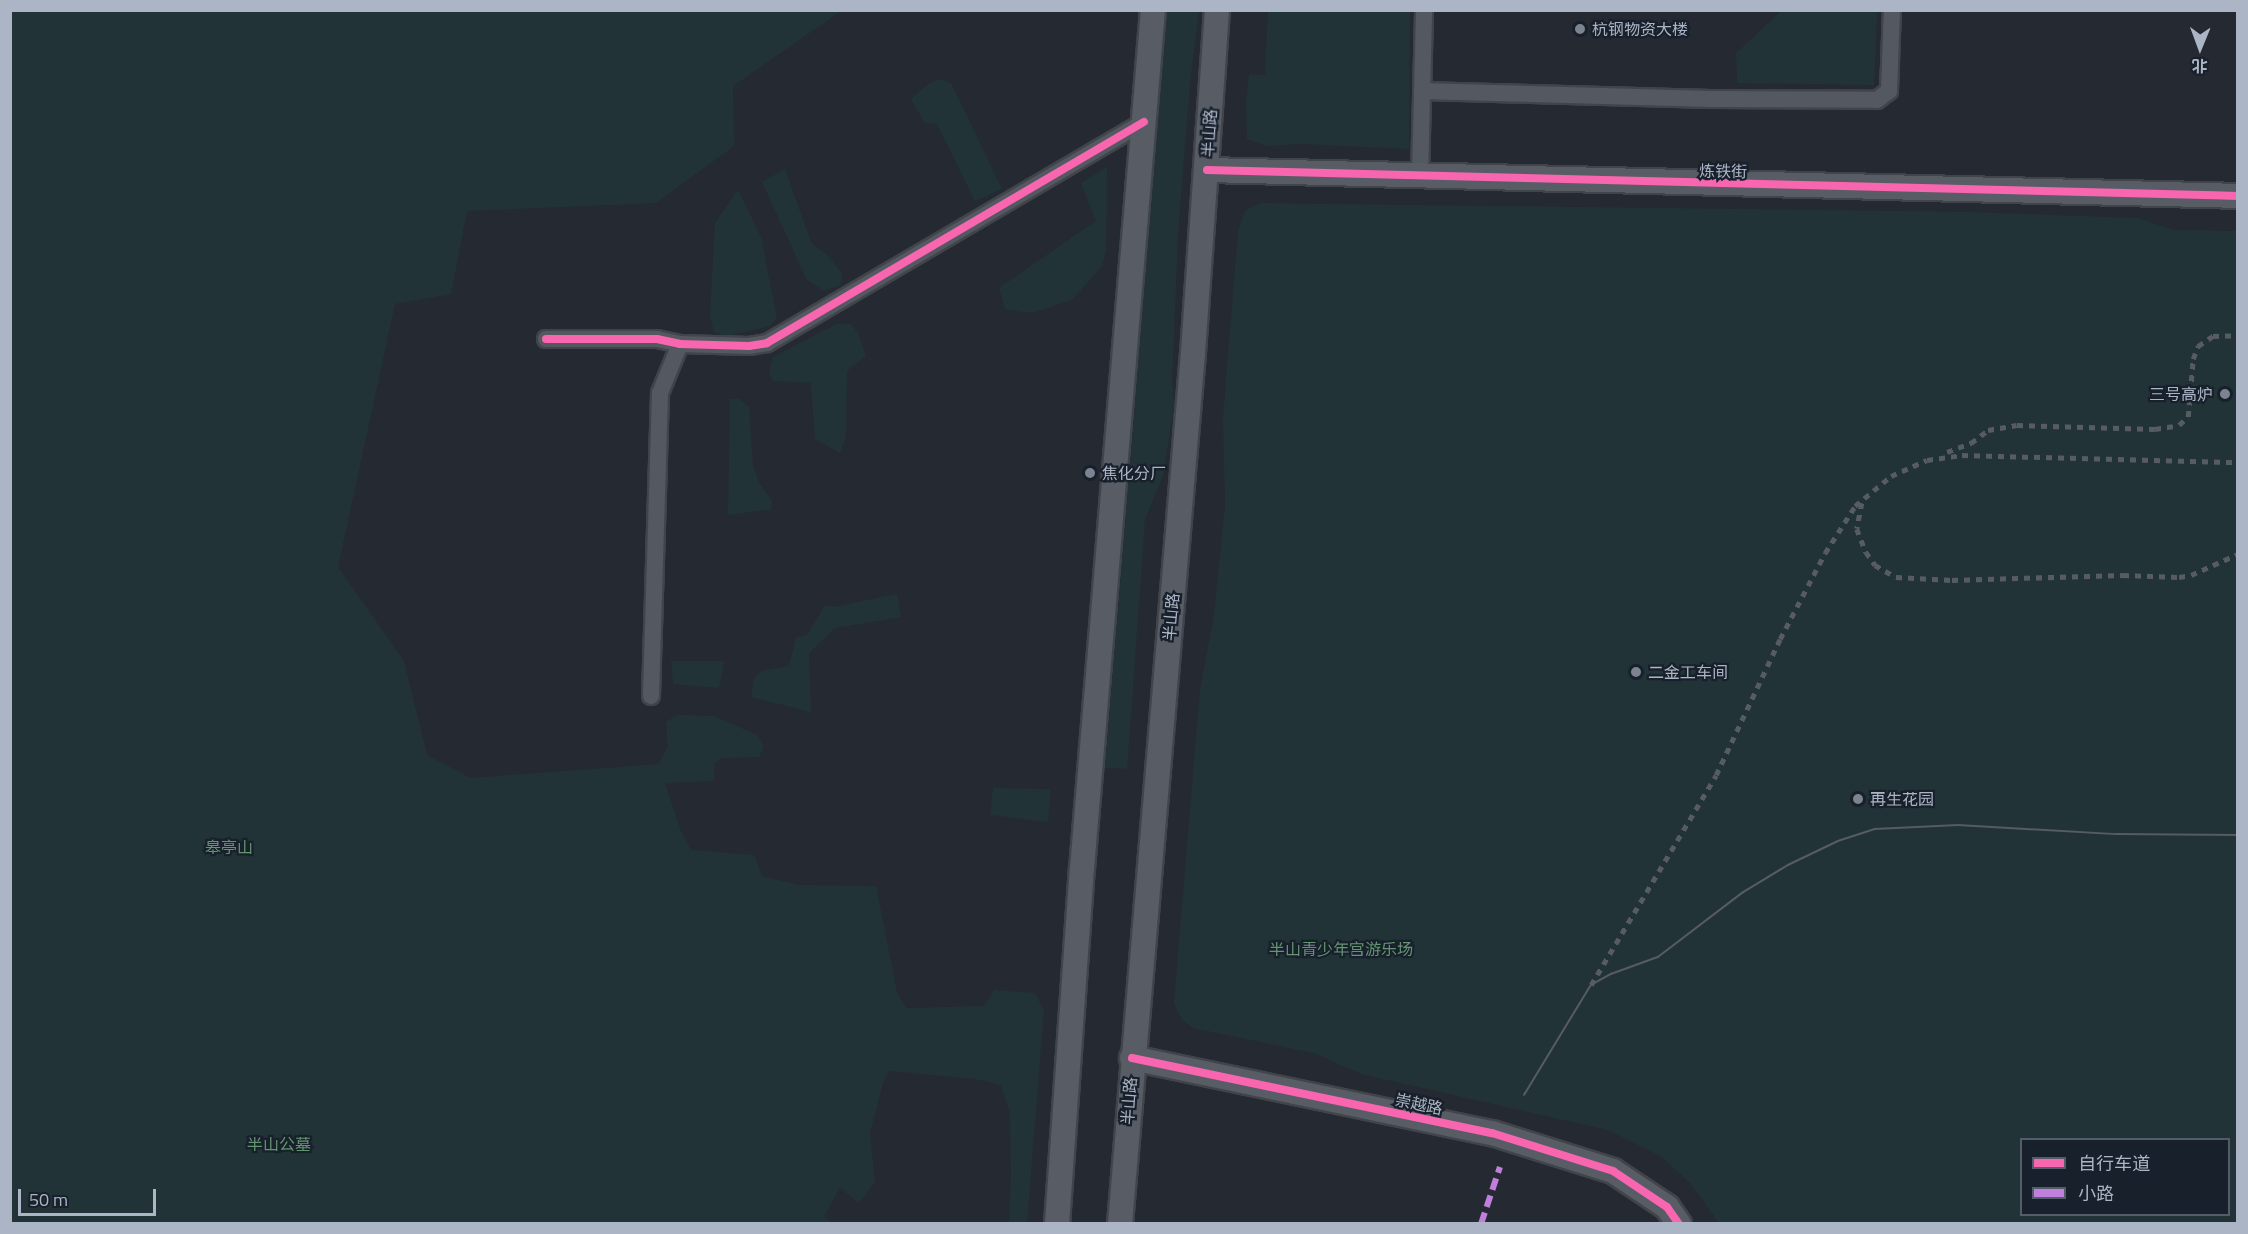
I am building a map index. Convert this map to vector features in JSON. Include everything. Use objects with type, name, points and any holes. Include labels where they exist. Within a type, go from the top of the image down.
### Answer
[{"type":"main road","points":[[1057,1224],[1082,869],[1154,10]]},
{"type":"main road","name":"半山路","points":[[1120,1224],[1132,1058],[1158,786],[1207,170],[1217,10]]},
{"type":"main road","name":"炼铁街","points":[[1207,170],[2238,196]]},
{"type":"main road","name":"崇越路","points":[[1132,1058],[1503,1136],[1613,1170],[1667,1207],[1679,1224]]},
{"type":"street","points":[[1420,177],[1424,10]]},
{"type":"street","points":[[1422,91],[1712,99],[1877,100],[1889,91],[1892,10]]},
{"type":"street","points":[[546,339],[657,339],[680,344],[749,346],[767,343],[1144,123]]},
{"type":"street","points":[[651,696],[660,393],[680,344]]},
{"type":"green space","name":"皋亭山","points":[[10,11],[841,11],[733,86],[734,146],[656,203],[467,211],[451,294],[395,304],[338,567],[404,661],[427,755],[471,778],[659,764],[668,746],[666,722],[677,715],[714,716],[757,735],[764,746],[759,757],[722,758],[714,764],[714,781],[665,783],[681,831],[691,850],[754,855],[762,876],[799,885],[876,886],[897,992],[906,1008],[984,1006],[994,990],[1035,993],[1044,1010],[1027,1223],[1009,1223],[1010,1113],[1001,1085],[975,1079],[889,1071],[883,1083],[870,1133],[875,1182],[859,1203],[840,1188],[824,1216],[832,1223],[11,1223]]},
{"type":"green space","points":[[1167,11],[1199,11],[1190,82],[1178,235],[1172,380],[1174,407],[1163,476],[1145,519],[1127,769],[1105,768]]},
{"type":"green space","points":[[1268,11],[1410,11],[1409,149],[1301,144],[1267,146],[1247,139],[1246,103],[1249,74],[1265,75]]},
{"type":"green space","points":[[1781,11],[1877,11],[1874,85],[1737,83],[1736,53]]},
{"type":"green space","points":[[940,79],[951,83],[1002,189],[975,201],[937,124],[925,123],[911,99],[928,84]]},
{"type":"green space","points":[[1107,167],[1106,251],[1102,266],[1072,300],[1032,313],[1005,309],[999,288],[1096,221],[1081,183]]},
{"type":"green space","points":[[785,169],[811,242],[828,256],[842,273],[841,285],[824,291],[807,280],[762,182]]},
{"type":"green space","points":[[738,190],[761,237],[777,318],[770,326],[727,336],[714,332],[710,316],[715,223]]},
{"type":"green space","name":"半山青少年宫游乐场","points":[[1260,203],[1967,212],[2138,218],[2174,230],[2237,231],[2237,1223],[1719,1223],[1691,1184],[1662,1157],[1608,1130],[1361,1074],[1314,1053],[1193,1028],[1182,1019],[1174,1004],[1200,690],[1214,615],[1225,506],[1223,419],[1238,231],[1245,211]]},
{"type":"green space","points":[[836,324],[851,324],[858,333],[866,356],[847,371],[846,436],[840,453],[815,439],[811,383],[773,381],[769,371],[773,357]]},
{"type":"green space","points":[[730,399],[739,399],[749,407],[753,465],[759,483],[772,501],[771,509],[728,515]]},
{"type":"green space","points":[[897,594],[901,617],[835,628],[809,653],[811,712],[751,697],[754,678],[761,671],[789,666],[796,637],[807,635],[825,605],[834,607]]},
{"type":"green space","points":[[671,661],[724,661],[719,688],[673,684]]},
{"type":"green space","points":[[993,788],[1051,789],[1048,822],[990,815]]},
{"type":"tram line","points":[[1524,1095],[1591,985],[1611,974],[1658,957],[1742,893],[1788,865],[1838,841],[1875,829],[1958,825],[2116,834],[2238,835]]},
{"type":"railway","points":[[1947,452],[1971,443],[1988,430],[2017,425],[2155,429],[2179,425],[2188,417],[2193,359],[2198,346],[2213,336],[2238,335]]},
{"type":"railway","points":[[1591,985],[1716,775],[1780,639],[1825,553],[1855,506],[1891,476],[1927,460],[1962,455],[2238,462]]},
{"type":"railway","points":[[1862,503],[1857,529],[1866,552],[1875,565],[1896,577],[1952,580],[2123,575],[2179,577],[2191,575],[2238,554]]},
{"type":"marked path","points":[[1481,1224],[1500,1167]]},
{"type":"cycle path","points":[[546,339],[657,339],[680,344],[749,346],[767,343],[1144,122]]},
{"type":"cycle path","points":[[1207,170],[2238,196]]},
{"type":"cycle path","points":[[1132,1058],[1492,1133],[1613,1171],[1667,1207],[1679,1224]]},
{"type":"place","name":"杭钢物资大楼","points":[[1580,29]]},
{"type":"place","name":"三号高炉","points":[[2225,394]]},
{"type":"place","name":"焦化分厂","points":[[1090,473]]},
{"type":"place","name":"二金工车间","points":[[1636,672]]},
{"type":"place","name":"再生花园","points":[[1858,799]]},
{"type":"park label","name":"半山公墓","points":[[279,1144]]}]
